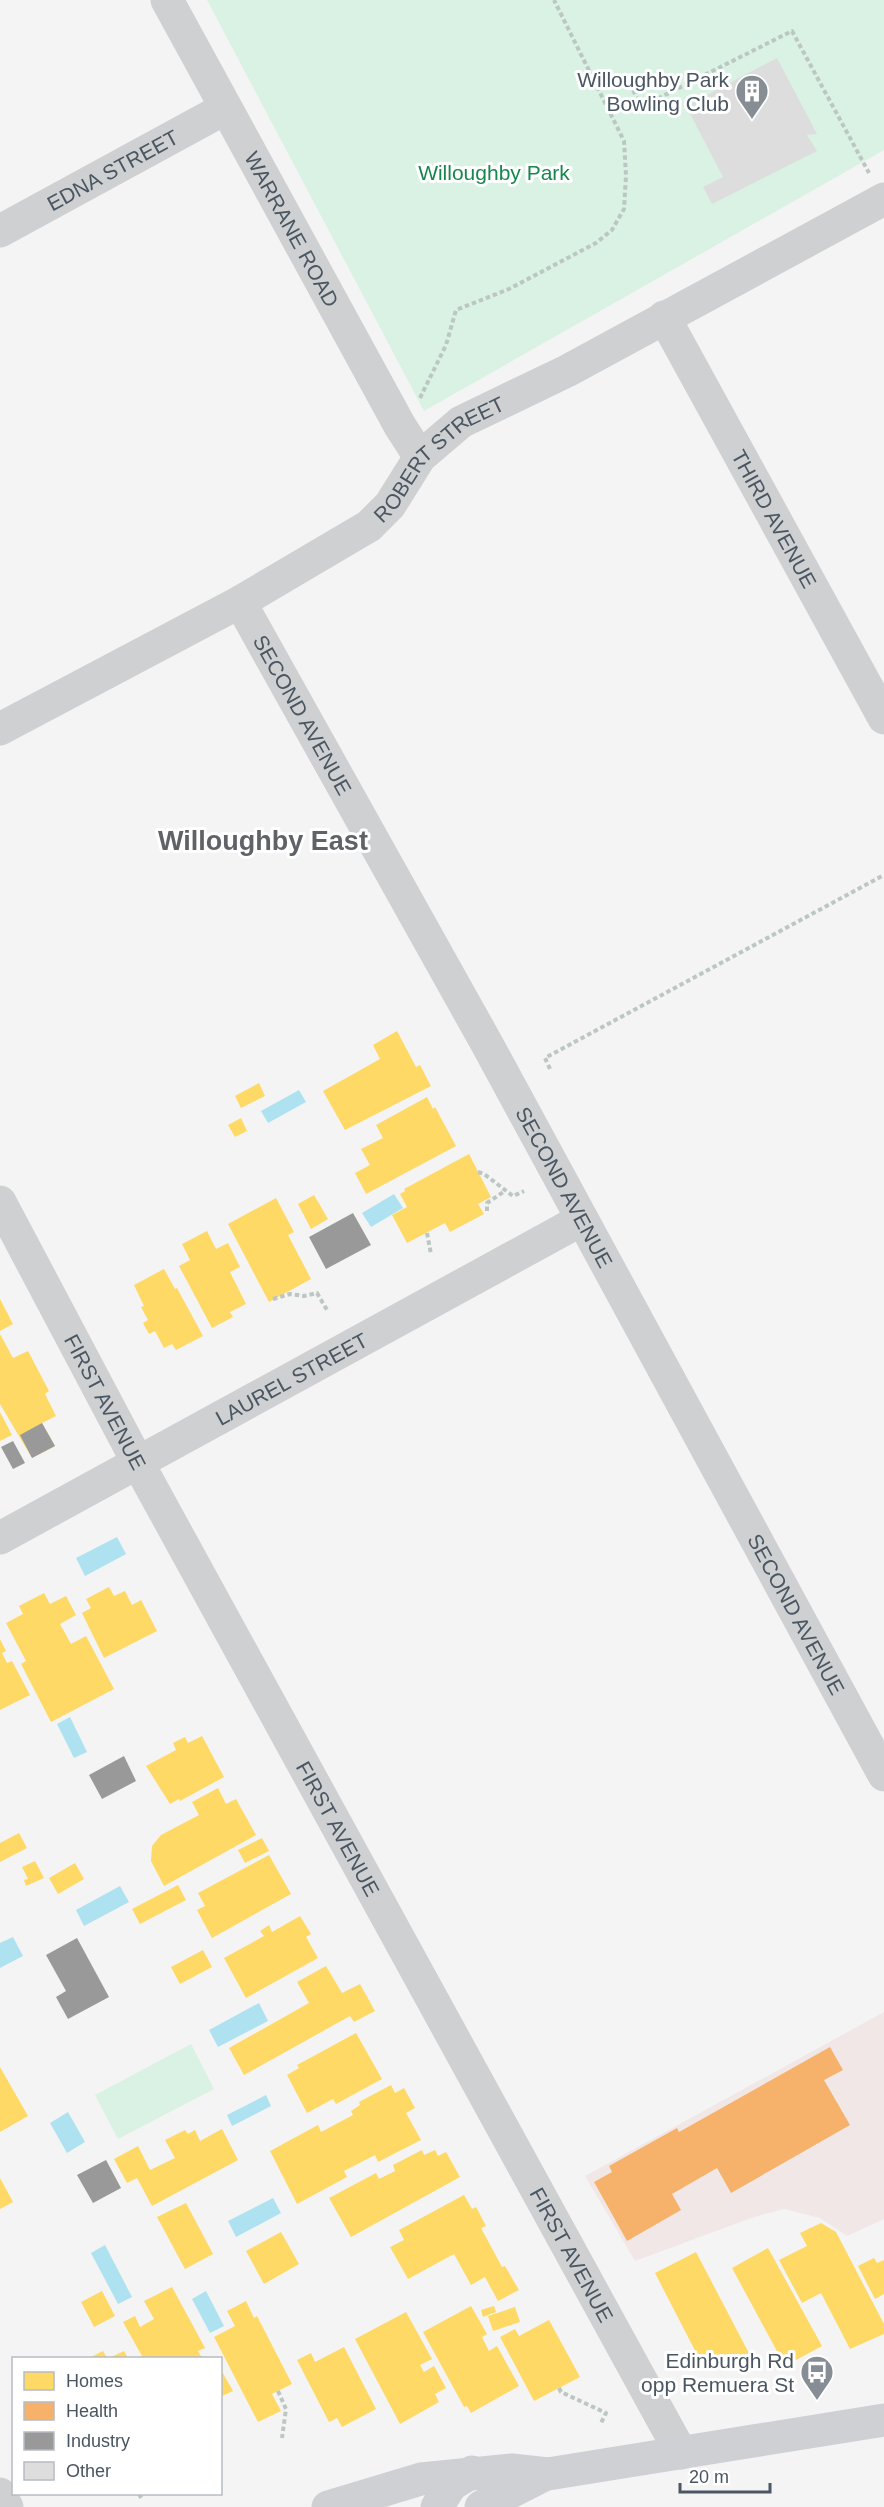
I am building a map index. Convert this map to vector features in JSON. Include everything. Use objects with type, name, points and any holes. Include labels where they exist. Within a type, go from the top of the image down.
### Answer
[{"type":"main road","points":[[328,2507],[421,2479],[472,2472],[512,2470],[548,2474],[884,2420]]},
{"type":"main road","points":[[439,2502],[451,2485],[472,2472]]},
{"type":"main road","points":[[481,2507],[548,2474]]},
{"type":"main road","points":[[387,2507],[439,2502],[513,2490]]},
{"type":"street","name":"WARRANE ROAD","points":[[167,0],[224,109],[400,426],[420,457]]},
{"type":"street","name":"EDNA STREET","points":[[0,231],[224,109]]},
{"type":"street","name":"ROBERT STREET","points":[[0,729],[240,602],[369,526],[390,505],[420,457],[461,422],[567,371],[884,199]]},
{"type":"street","name":"THIRD AVENUE","points":[[664,317],[884,718]]},
{"type":"street","name":"SECOND AVENUE","points":[[240,602],[487,1044],[884,1775]]},
{"type":"street","name":"FIRST AVENUE","points":[[0,1202],[138,1463],[681,2453]]},
{"type":"street","name":"LAUREL STREET","points":[[0,1538],[581,1220]]},
{"type":"street","points":[[0,2494],[7,2507]]},
{"type":"path","points":[[417,405],[446,345],[456,310],[509,289],[596,243],[612,230],[624,209],[626,176],[624,141],[554,0]]},
{"type":"path","points":[[594,81],[629,81],[641,107],[792,31],[884,199]]},
{"type":"path","points":[[550,1069],[545,1058],[884,875]]},
{"type":"path","points":[[478,1172],[484,1174],[513,1197],[524,1191]]},
{"type":"path","points":[[487,1211],[487,1203],[504,1191]]},
{"type":"path","points":[[427,1233],[431,1254]]},
{"type":"path","points":[[273,1299],[290,1294],[304,1296],[317,1293],[327,1310]]},
{"type":"path","points":[[559,2388],[561,2392],[606,2414],[601,2423]]},
{"type":"path","points":[[278,2391],[286,2409],[282,2438]]},
{"type":"path","points":[[140,2495],[142,2499]]},
{"type":"shaded area","points":[[884,2012],[884,2219],[847,2236],[820,2218],[784,2209],[754,2217],[635,2261],[585,2176]]},
{"type":"green space","name":"Willoughby Park","points":[[207,0],[884,0],[884,150],[424,411]]},
{"type":"green space","points":[[191,2044],[214,2089],[118,2139],[95,2095]]},
{"type":"water","points":[[299,1090],[306,1102],[268,1123],[261,1111]]},
{"type":"water","points":[[394,1194],[403,1208],[371,1227],[362,1213]]},
{"type":"water","points":[[117,1537],[126,1554],[85,1576],[76,1558]]},
{"type":"water","points":[[70,1717],[87,1752],[74,1758],[57,1724]]},
{"type":"water","points":[[120,1886],[129,1902],[84,1926],[76,1910]]},
{"type":"water","points":[[13,1937],[23,1956],[0,1968],[0,1943]]},
{"type":"water","points":[[259,2003],[268,2021],[218,2047],[209,2030]]},
{"type":"water","points":[[266,2095],[271,2106],[232,2126],[227,2115]]},
{"type":"water","points":[[68,2112],[85,2142],[67,2153],[50,2123]]},
{"type":"water","points":[[273,2198],[281,2213],[236,2237],[228,2221]]},
{"type":"water","points":[[105,2245],[132,2297],[118,2304],[91,2253]]},
{"type":"water","points":[[206,2291],[224,2326],[210,2333],[192,2299]]},
{"type":"building: Homes","points":[[397,1031],[416,1067],[420,1065],[431,1086],[345,1130],[323,1091],[380,1059],[373,1045]]},
{"type":"building: Homes","points":[[259,1083],[265,1096],[241,1108],[235,1096]]},
{"type":"building: Homes","points":[[427,1097],[456,1146],[366,1194],[355,1173],[370,1165],[361,1149],[383,1138],[376,1125]]},
{"type":"building: Homes","points":[[241,1118],[247,1131],[235,1137],[228,1125]]},
{"type":"building: Homes","points":[[469,1154],[491,1197],[478,1204],[484,1214],[450,1232],[445,1223],[407,1243],[392,1215],[407,1207],[400,1194],[405,1191],[404,1189]]},
{"type":"building: Homes","points":[[314,1195],[328,1219],[311,1229],[298,1204]]},
{"type":"building: Homes","points":[[276,1198],[294,1232],[288,1235],[311,1279],[269,1302],[228,1224]]},
{"type":"building: Homes","points":[[207,1231],[216,1249],[228,1243],[240,1267],[230,1272],[246,1304],[230,1312],[233,1317],[212,1328],[179,1266],[190,1260],[182,1244]]},
{"type":"building: Homes","points":[[164,1269],[203,1336],[176,1350],[172,1344],[164,1348],[155,1331],[149,1334],[143,1323],[148,1320],[141,1307],[144,1306],[134,1285]]},
{"type":"building: Homes","points":[[0,1299],[13,1324],[0,1331]]},
{"type":"building: Homes","points":[[0,1334],[13,1358],[28,1351],[49,1391],[45,1394],[56,1416],[42,1423],[55,1446],[32,1458],[0,1404]]},
{"type":"building: Homes","points":[[0,1412],[12,1435],[0,1441]]},
{"type":"building: Homes","points":[[109,1587],[114,1596],[125,1591],[132,1605],[141,1600],[157,1631],[104,1658],[82,1613],[91,1608],[86,1599]]},
{"type":"building: Homes","points":[[44,1593],[50,1604],[66,1596],[76,1615],[60,1624],[71,1644],[86,1636],[114,1689],[51,1722],[21,1664],[26,1661],[6,1623],[23,1614],[19,1606]]},
{"type":"building: Homes","points":[[0,1639],[6,1651],[2,1653],[7,1663],[12,1661],[30,1695],[0,1710]]},
{"type":"building: Homes","points":[[202,1736],[224,1777],[170,1804],[146,1766],[176,1750],[173,1743],[185,1737],[188,1743]]},
{"type":"building: Homes","points":[[218,1788],[226,1804],[236,1799],[256,1835],[164,1886],[151,1861],[152,1846],[161,1835],[199,1815],[192,1802]]},
{"type":"building: Homes","points":[[19,1833],[27,1848],[0,1862],[0,1843]]},
{"type":"building: Homes","points":[[262,1838],[269,1851],[245,1863],[238,1850]]},
{"type":"building: Homes","points":[[269,1855],[291,1894],[212,1938],[197,1910],[205,1906],[198,1893]]},
{"type":"building: Homes","points":[[35,1861],[44,1878],[26,1886],[24,1880],[28,1879],[22,1867]]},
{"type":"building: Homes","points":[[75,1863],[84,1879],[58,1894],[49,1878]]},
{"type":"building: Homes","points":[[178,1885],[186,1900],[140,1924],[132,1909]]},
{"type":"building: Homes","points":[[300,1916],[311,1934],[306,1937],[318,1958],[246,1998],[224,1958],[264,1936],[260,1931],[269,1925],[272,1932]]},
{"type":"building: Homes","points":[[203,1950],[212,1967],[180,1984],[171,1967]]},
{"type":"building: Homes","points":[[326,1966],[342,1993],[360,1984],[375,2011],[354,2022],[350,2016],[244,2075],[229,2048],[309,2003],[297,1982]]},
{"type":"building: Homes","points":[[356,2033],[382,2079],[336,2104],[333,2099],[307,2113],[287,2075],[299,2068],[297,2065]]},
{"type":"building: Homes","points":[[0,2067],[28,2116],[0,2132]]},
{"type":"building: Homes","points":[[391,2085],[395,2093],[404,2088],[415,2108],[406,2113],[421,2140],[378,2162],[375,2155],[344,2171],[347,2177],[297,2204],[270,2151],[318,2125],[321,2132],[353,2115],[351,2111],[360,2105],[359,2102]]},
{"type":"building: Homes","points":[[222,2129],[238,2160],[152,2206],[137,2178],[127,2183],[114,2159],[138,2146],[150,2170],[175,2158],[165,2140],[185,2130],[188,2134],[195,2130],[200,2141]]},
{"type":"building: Homes","points":[[422,2150],[424,2155],[435,2150],[438,2156],[446,2152],[460,2177],[351,2237],[329,2198],[376,2173],[379,2179],[395,2171],[393,2165]]},
{"type":"building: Homes","points":[[0,2178],[13,2202],[0,2209]]},
{"type":"building: Homes","points":[[464,2195],[472,2209],[476,2207],[486,2226],[481,2228],[502,2267],[505,2266],[519,2290],[498,2301],[485,2277],[471,2285],[454,2254],[408,2279],[390,2247],[404,2240],[399,2230]]},
{"type":"building: Homes","points":[[186,2203],[213,2254],[185,2269],[157,2217]]},
{"type":"building: Homes","points":[[821,2223],[836,2232],[884,2324],[884,2334],[850,2349],[821,2293],[802,2303],[779,2260],[807,2246],[800,2233]]},
{"type":"building: Homes","points":[[281,2232],[299,2264],[264,2284],[246,2251]]},
{"type":"building: Homes","points":[[768,2248],[822,2346],[785,2366],[732,2268]]},
{"type":"building: Homes","points":[[696,2252],[752,2359],[735,2368],[729,2356],[704,2368],[655,2273]]},
{"type":"building: Homes","points":[[874,2258],[877,2263],[884,2260],[884,2294],[875,2299],[858,2266]]},
{"type":"building: Homes","points":[[172,2287],[205,2348],[198,2351],[201,2357],[142,2357],[123,2322],[135,2316],[140,2327],[154,2319],[144,2301]]},
{"type":"building: Homes","points":[[102,2291],[115,2316],[94,2327],[81,2302]]},
{"type":"building: Homes","points":[[246,2301],[254,2318],[257,2316],[292,2384],[272,2394],[281,2411],[258,2422],[214,2337],[235,2326],[227,2311]]},
{"type":"building: Homes","points":[[471,2306],[487,2334],[482,2337],[489,2351],[497,2346],[519,2386],[471,2413],[467,2406],[464,2407],[423,2332]]},
{"type":"building: Homes","points":[[494,2306],[496,2312],[483,2317],[481,2310]]},
{"type":"building: Homes","points":[[515,2307],[520,2322],[493,2331],[488,2316]]},
{"type":"building: Homes","points":[[406,2312],[432,2359],[420,2365],[424,2372],[434,2366],[446,2388],[435,2394],[439,2402],[400,2424],[355,2339]]},
{"type":"building: Homes","points":[[549,2320],[580,2377],[534,2401],[500,2337],[515,2329],[519,2336]]},
{"type":"building: Homes","points":[[344,2347],[376,2409],[342,2427],[337,2418],[329,2422],[297,2360],[311,2353],[315,2362]]},
{"type":"building: Homes","points":[[103,2351],[106,2357],[91,2357]]},
{"type":"building: Homes","points":[[124,2351],[127,2357],[111,2357]]},
{"type":"building: Homes","points":[[222,2372],[233,2391],[222,2396]]},
{"type":"building: Health","points":[[830,2047],[843,2070],[824,2080],[850,2125],[731,2193],[717,2168],[672,2194],[681,2210],[627,2241],[594,2182],[612,2172],[609,2166],[677,2128],[679,2132]]},
{"type":"building: Industry","points":[[353,1213],[371,1245],[326,1269],[309,1237]]},
{"type":"building: Industry","points":[[42,1423],[55,1446],[32,1458],[20,1435]]},
{"type":"building: Industry","points":[[13,1441],[25,1463],[13,1469],[1,1447]]},
{"type":"building: Industry","points":[[124,1756],[136,1781],[102,1799],[89,1775]]},
{"type":"building: Industry","points":[[77,1938],[109,1997],[68,2019],[56,1997],[66,1991],[46,1955]]},
{"type":"building: Industry","points":[[106,2160],[121,2188],[93,2203],[77,2175]]},
{"type":"building: Other","name":"Willoughby Park Bowling Club","points":[[777,58],[817,134],[807,135],[817,151],[712,204],[703,187],[723,177],[686,106]]},
{"type":"place","name":"Willoughby Park Bowling Club","points":[[752,120]]},
{"type":"place","name":"Edinburgh Rd opp Remuera St","points":[[817,2401]]},
{"type":"district","name":"Willoughby East","points":[[263,841]]}]
